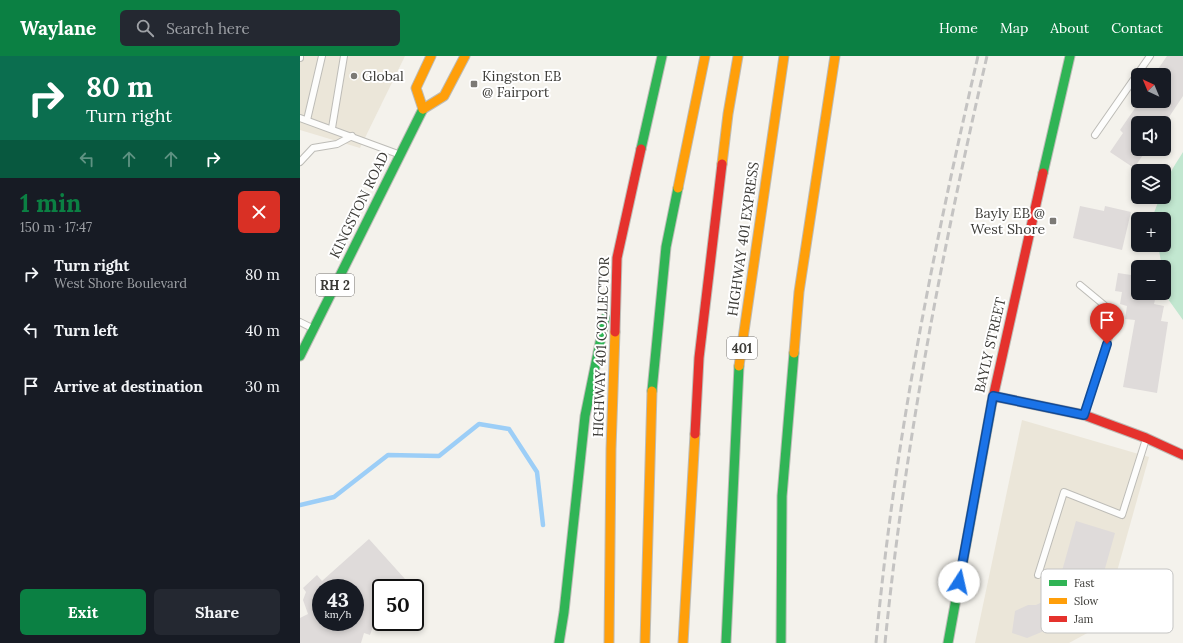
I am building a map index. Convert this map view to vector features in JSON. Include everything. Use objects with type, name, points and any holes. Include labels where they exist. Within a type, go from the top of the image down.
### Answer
[{"type":"main road","points":[[423,110],[416,88],[431,56]]},
{"type":"main road","name":"KINGSTON ROAD","points":[[300,356],[423,110],[444,96],[465,56]]},
{"type":"main road","name":"HIGHWAY 401 COLLECTOR","points":[[609,643],[611,449],[618,258],[662,56]]},
{"type":"main road","points":[[645,643],[651,405],[666,247],[705,56]]},
{"type":"main road","name":"HIGHWAY 401 EXPRESS","points":[[683,643],[699,358],[728,114],[738,56]]},
{"type":"main road","name":"HIGHWAY 401 EXPRESS","points":[[726,643],[737,380],[784,56]]},
{"type":"main road","points":[[781,643],[782,496],[799,292],[836,56]]},
{"type":"main road","name":"BAYLY STREET","points":[[948,643],[993,396],[1070,56]]},
{"type":"main road","points":[[559,643],[564,612],[585,416],[618,258]]},
{"type":"main road","points":[[993,396],[1084,415],[1146,438],[1183,455]]},
{"type":"lane","points":[[307,120],[322,56]]},
{"type":"lane","points":[[332,128],[344,56]]},
{"type":"lane","points":[[1095,135],[1150,56]]},
{"type":"lane","points":[[300,118],[332,128],[400,155]]},
{"type":"lane","points":[[300,162],[313,148],[337,144],[352,136]]},
{"type":"lane","points":[[1080,285],[1109,309],[1111,331],[1084,415]]},
{"type":"lane","points":[[300,322],[314,329]]},
{"type":"lane","points":[[1038,575],[1064,492],[1122,515],[1146,438]]},
{"type":"shaded area","points":[[300,56],[405,56],[360,148],[300,130]]},
{"type":"shaded area","points":[[1022,420],[1149,457],[1118,569],[1041,569],[1041,633],[1087,633],[1069,643],[975,643]]},
{"type":"green space","points":[[1183,152],[1183,320],[1169,300],[1171,300],[1171,260],[1161,260],[1159,252],[1171,252],[1171,212],[1154,212],[1157,204],[1171,204],[1171,171]]},
{"type":"building","points":[[1167,56],[1183,56],[1183,96],[1170,116],[1131,116],[1131,156],[1142,156],[1137,164],[1131,164],[1131,166],[1110,152],[1123,133],[1120,130],[1135,108],[1171,108],[1171,68],[1159,68]]},
{"type":"building","points":[[1080,206],[1104,211],[1105,206],[1131,212],[1122,250],[1073,238]]},
{"type":"building","points":[[1118,273],[1131,275],[1131,300],[1155,300],[1154,304],[1164,306],[1161,321],[1168,322],[1157,393],[1123,387],[1135,320],[1125,319],[1127,306],[1120,304],[1122,292],[1115,291]]},
{"type":"building","points":[[1076,521],[1115,533],[1105,569],[1063,569]]},
{"type":"building","points":[[369,539],[405,579],[372,579],[372,629],[370,635],[364,633],[361,643],[300,643],[300,618],[308,614],[303,600],[306,592],[303,588],[312,580],[312,631],[364,631],[364,579],[324,579]]},
{"type":"building","points":[[317,575],[320,579],[313,579]]},
{"type":"building","points":[[1041,603],[1041,632],[1027,638],[1012,633],[1015,611],[1028,605],[1036,605]]},
{"type":"waterway","points":[[300,505],[334,497],[388,455],[439,456],[479,424],[509,429],[537,472],[543,525]]},
{"type":"railway","points":[[876,643],[893,495],[904,421],[931,275],[961,129],[978,56]]},
{"type":"railway","points":[[885,643],[893,568],[914,421],[940,275],[987,56]]},
{"type":"traffic: fast","points":[[641,149],[662,56]]},
{"type":"traffic: fast","points":[[1043,173],[1070,56]]},
{"type":"traffic: fast","points":[[300,356],[423,109]]},
{"type":"traffic: fast","points":[[652,391],[666,247],[678,188]]},
{"type":"traffic: fast","points":[[559,643],[564,612],[585,416],[605,318]]},
{"type":"traffic: fast","points":[[781,643],[782,496],[794,353]]},
{"type":"traffic: fast","points":[[726,643],[739,366]]},
{"type":"traffic: fast","points":[[948,643],[992,402]]},
{"type":"traffic: slow","points":[[423,109],[416,88],[431,56]]},
{"type":"traffic: slow","points":[[423,109],[444,96],[465,56]]},
{"type":"traffic: slow","points":[[678,188],[705,56]]},
{"type":"traffic: slow","points":[[722,164],[728,114],[738,56]]},
{"type":"traffic: slow","points":[[739,366],[784,56]]},
{"type":"traffic: slow","points":[[794,353],[799,292],[835,56]]},
{"type":"traffic: slow","points":[[609,643],[611,449],[615,332]]},
{"type":"traffic: slow","points":[[645,643],[652,391]]},
{"type":"traffic: slow","points":[[683,643],[695,434]]},
{"type":"traffic: jam","points":[[615,332],[617,258],[641,149]]},
{"type":"traffic: jam","points":[[695,434],[699,358],[722,164]]},
{"type":"traffic: jam","points":[[992,402],[1043,173]]},
{"type":"traffic: jam","points":[[993,396],[1084,415],[1146,438],[1183,455]]},
{"type":"place","name":"Global","points":[[354,76]]},
{"type":"place","name":"Kingston EB @ Fairport","points":[[474,84]]},
{"type":"place","name":"Bayly EB @ West Shore","points":[[1053,221]]},
{"type":"route","points":[[959,582],[993,396],[1084,415],[1107,344]]}]
